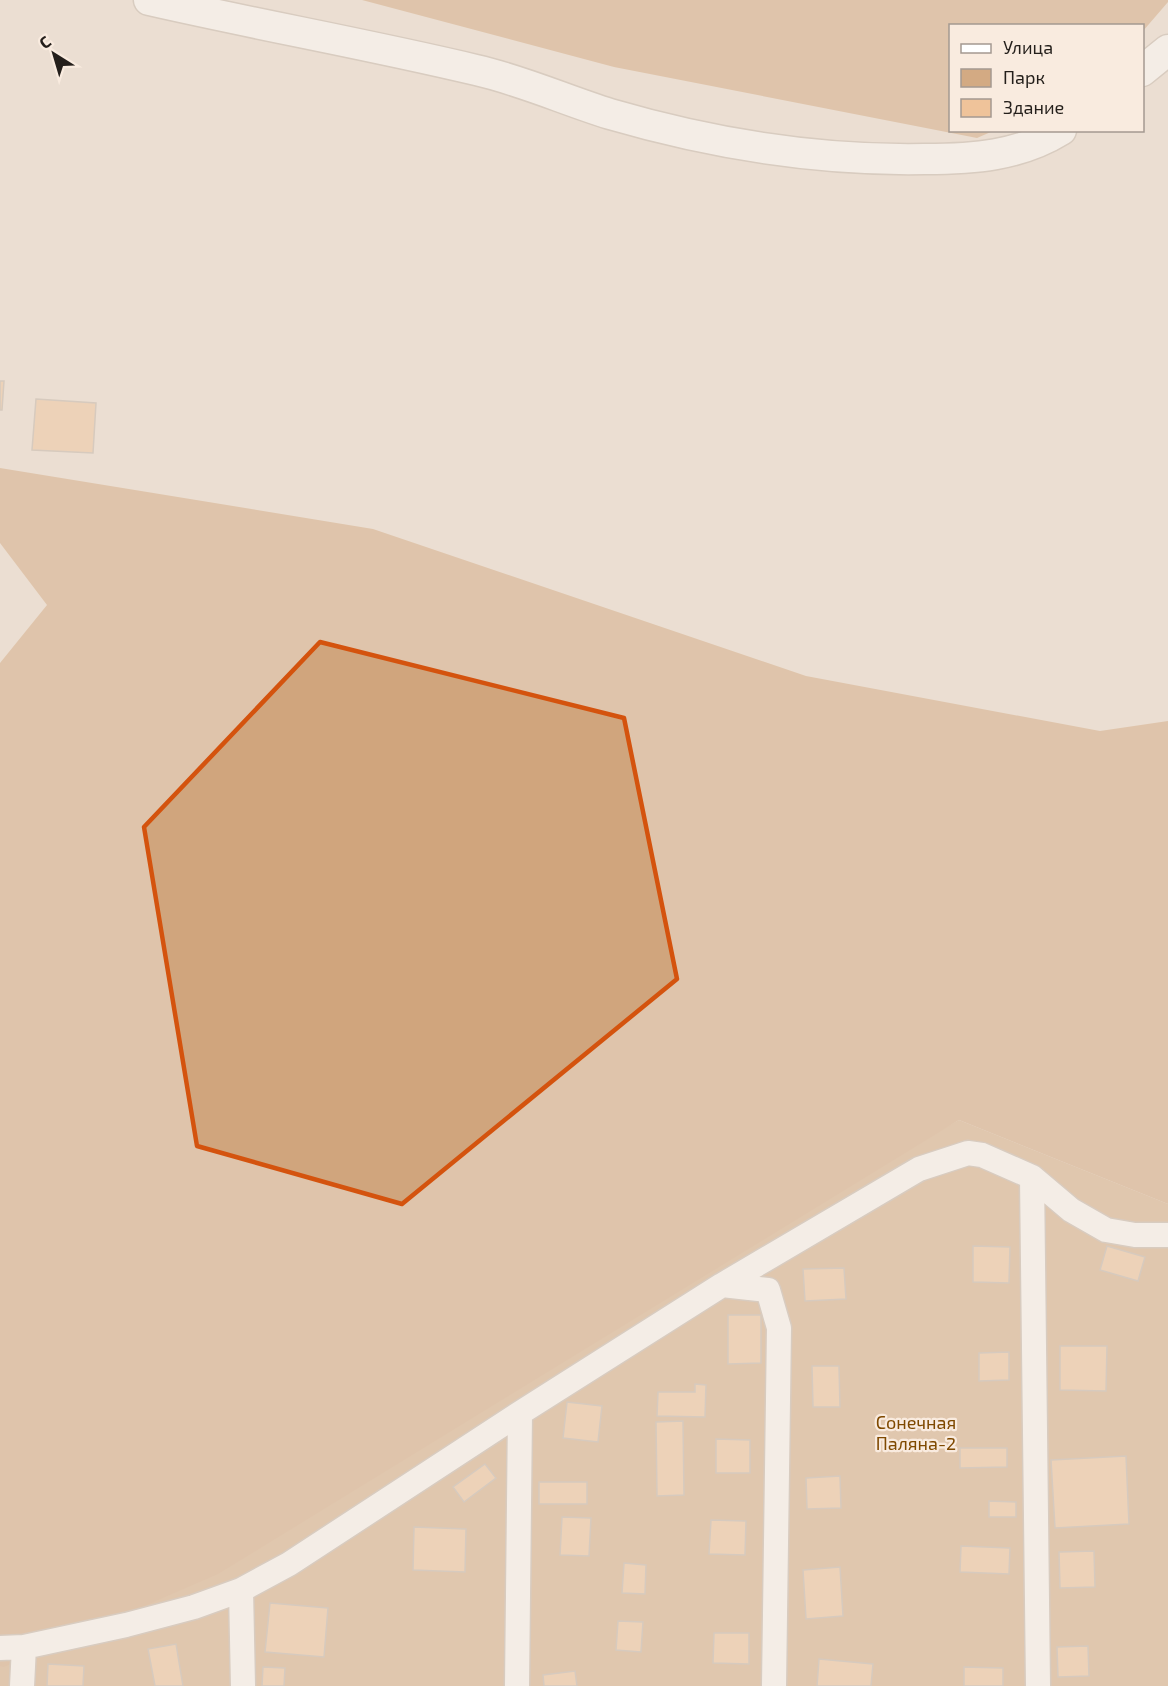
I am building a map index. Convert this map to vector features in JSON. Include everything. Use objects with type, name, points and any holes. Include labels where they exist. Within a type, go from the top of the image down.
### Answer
[{"type":"street","points":[[149,0],[479,70],[610,114],[744,147],[834,157],[890,160],[968,159],[1016,150],[1049,138],[1058,132]]},
{"type":"street","points":[[1144,70],[1168,50]]},
{"type":"street","points":[[0,1648],[24,1647],[126,1625],[194,1607],[241,1590],[289,1564],[520,1413],[722,1286],[919,1169],[968,1153],[982,1155],[1032,1177],[1071,1210],[1106,1230],[1135,1235],[1168,1235]]},
{"type":"street","points":[[1032,1177],[1038,1686]]},
{"type":"street","points":[[722,1286],[768,1290],[779,1328],[774,1686]]},
{"type":"street","points":[[517,1686],[520,1413]]},
{"type":"street","points":[[241,1590],[243,1686]]},
{"type":"street","points":[[22,1686],[24,1647]]},
{"type":"highlighted area","points":[[320,642],[624,718],[677,979],[402,1204],[197,1146],[144,827]]},
{"type":"green space","name":"Сонечная Паляна-2","points":[[959,1120],[1168,1204],[1168,1686],[0,1686],[0,1648]]},
{"type":"shaded area","points":[[362,0],[1168,0],[1144,30],[1144,24],[949,24],[949,132],[991,132],[977,138],[614,67]]},
{"type":"shaded area","points":[[0,468],[373,529],[806,676],[1100,731],[1168,721],[1168,1204],[959,1120],[218,1574],[4,1667],[0,1666],[0,663],[47,605],[0,543]]},
{"type":"building","points":[[0,381],[4,381],[2,410],[0,410]]},
{"type":"building","points":[[36,399],[96,403],[93,453],[32,450]]},
{"type":"building","points":[[973,1246],[1010,1247],[1009,1283],[973,1282]]},
{"type":"building","points":[[1107,1246],[1145,1257],[1138,1281],[1100,1270]]},
{"type":"building","points":[[844,1268],[846,1299],[805,1301],[803,1269]]},
{"type":"building","points":[[728,1315],[761,1315],[761,1363],[728,1364]]},
{"type":"building","points":[[1060,1346],[1107,1346],[1106,1391],[1060,1390]]},
{"type":"building","points":[[1009,1352],[1009,1380],[979,1381],[979,1353]]},
{"type":"building","points":[[812,1366],[839,1366],[840,1407],[813,1407]]},
{"type":"building","points":[[695,1384],[706,1385],[705,1417],[657,1416],[658,1392],[695,1392]]},
{"type":"building","points":[[567,1402],[602,1406],[598,1442],[563,1438]]},
{"type":"building","points":[[683,1421],[684,1495],[657,1496],[656,1422]]},
{"type":"building","points":[[716,1439],[750,1440],[750,1473],[716,1473]]},
{"type":"building","points":[[960,1448],[1007,1448],[1007,1467],[960,1468]]},
{"type":"building","points":[[1126,1456],[1129,1524],[1055,1528],[1051,1460]]},
{"type":"building","points":[[485,1464],[496,1478],[464,1502],[453,1487]]},
{"type":"building","points":[[840,1476],[841,1508],[807,1509],[806,1478]]},
{"type":"building","points":[[539,1482],[587,1482],[587,1504],[539,1504]]},
{"type":"building","points":[[989,1501],[1016,1502],[1016,1517],[989,1517]]},
{"type":"building","points":[[562,1517],[591,1518],[589,1556],[560,1555]]},
{"type":"building","points":[[711,1520],[746,1521],[745,1555],[709,1554]]},
{"type":"building","points":[[414,1527],[466,1529],[465,1572],[413,1570]]},
{"type":"building","points":[[961,1546],[1010,1548],[1009,1574],[960,1572]]},
{"type":"building","points":[[1094,1551],[1095,1587],[1060,1588],[1059,1552]]},
{"type":"building","points":[[624,1563],[646,1565],[645,1594],[622,1593]]},
{"type":"building","points":[[840,1567],[843,1616],[806,1619],[803,1570]]},
{"type":"building","points":[[270,1603],[328,1608],[324,1657],[265,1652]]},
{"type":"building","points":[[618,1621],[643,1622],[641,1652],[616,1650]]},
{"type":"building","points":[[714,1633],[749,1633],[749,1664],[713,1663]]},
{"type":"building","points":[[176,1644],[183,1686],[155,1686],[148,1649]]},
{"type":"building","points":[[1088,1646],[1089,1676],[1058,1677],[1057,1647]]},
{"type":"building","points":[[819,1659],[873,1664],[871,1686],[817,1686]]},
{"type":"building","points":[[48,1664],[84,1666],[83,1686],[47,1686]]},
{"type":"building","points":[[263,1667],[285,1668],[284,1686],[262,1686]]},
{"type":"building","points":[[964,1667],[1003,1668],[1003,1686],[964,1686]]},
{"type":"building","points":[[575,1671],[577,1686],[544,1686],[543,1675]]}]
